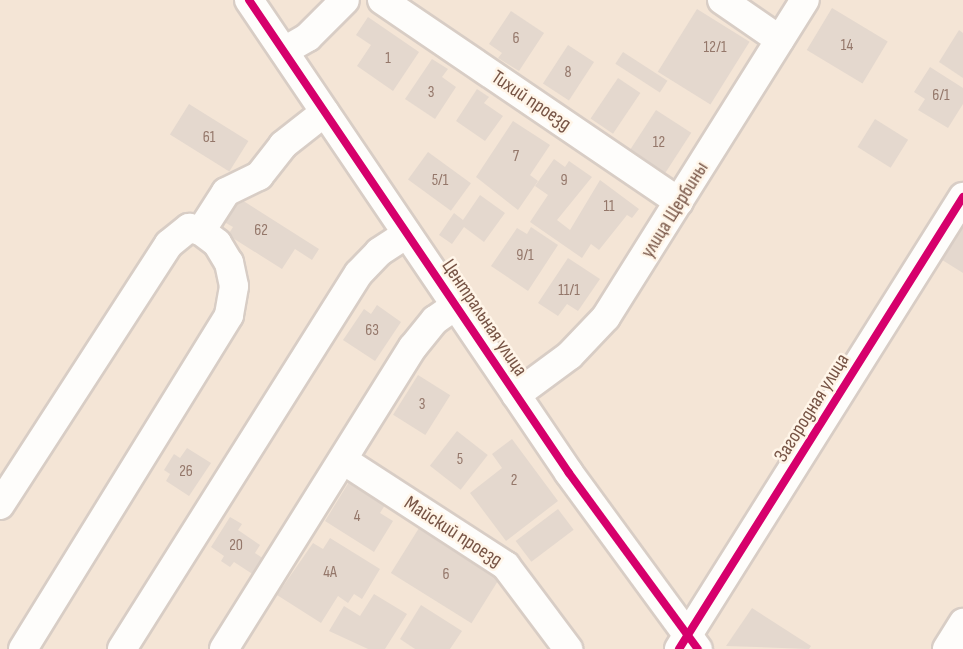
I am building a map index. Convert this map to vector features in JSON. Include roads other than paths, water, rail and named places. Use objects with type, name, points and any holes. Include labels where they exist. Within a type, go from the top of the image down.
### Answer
[{"type":"street","name":"Центральная улица","points":[[249,0],[455,306],[689,645]]},
{"type":"street","points":[[284,51],[308,37],[345,0]]},
{"type":"street","name":"Тихий проезд","points":[[382,0],[679,202]]},
{"type":"street","points":[[722,0],[780,40]]},
{"type":"street","name":"улица Щербины","points":[[516,395],[570,355],[601,324],[805,0]]},
{"type":"street","points":[[201,231],[226,192],[259,176],[283,145],[325,112]]},
{"type":"street","name":"Загородная улица","points":[[689,645],[963,197]]},
{"type":"street","points":[[0,505],[169,244],[183,231],[201,231],[217,243],[229,263],[234,286],[229,315],[23,649]]},
{"type":"street","points":[[122,649],[359,273],[379,252],[407,234]]},
{"type":"street","points":[[224,649],[413,347],[435,320],[455,306]]},
{"type":"street","name":"Майский проезд","points":[[343,460],[506,566],[568,649]]},
{"type":"street","points":[[947,649],[963,623]]},
{"type":"street","points":[[0,640],[14,649]]}]
